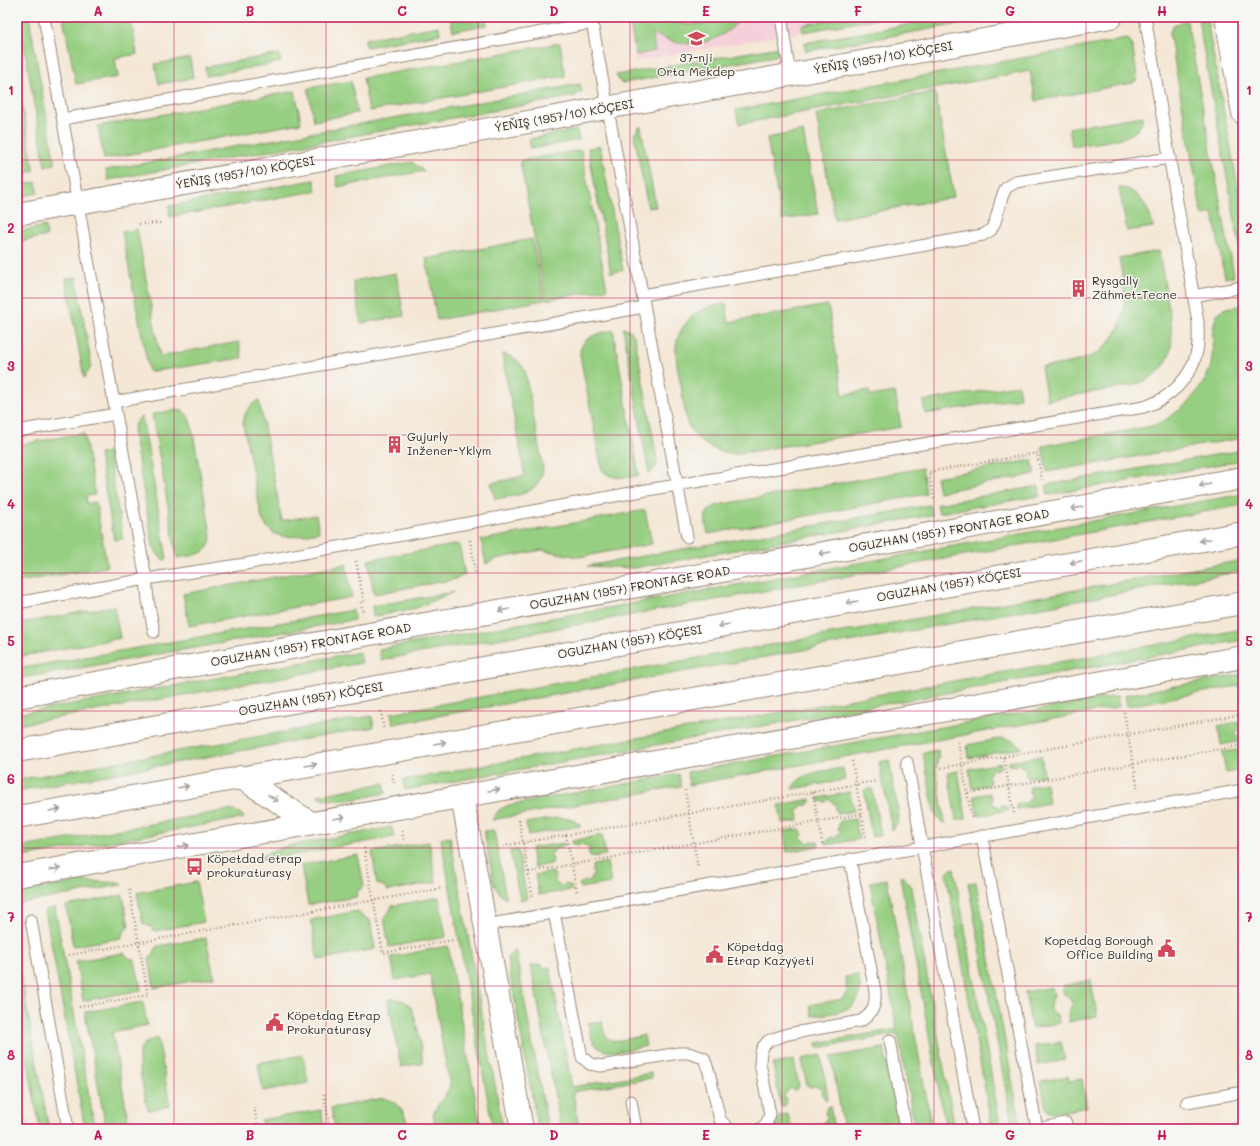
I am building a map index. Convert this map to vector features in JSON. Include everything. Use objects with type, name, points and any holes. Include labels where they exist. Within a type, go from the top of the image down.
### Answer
[{"type":"street","name":"ÝEŇIŞ (1957/10) KÖÇESI","points":[[17,214],[1112,17]]},
{"type":"street","points":[[1226,17],[1243,113]]},
{"type":"street","name":"OGUZHAN (1957) FRONTAGE ROAD","points":[[17,697],[1243,478]]},
{"type":"street","name":"OGUZHAN (1957) KÖÇESI","points":[[17,751],[1243,534]]},
{"type":"street","points":[[17,817],[1243,603]]},
{"type":"street","points":[[17,876],[1243,657]]},
{"type":"street","points":[[240,777],[311,823]]},
{"type":"street","points":[[462,796],[522,1129]]},
{"type":"lane","points":[[44,17],[146,579],[154,632]]},
{"type":"lane","points":[[780,17],[790,75]]},
{"type":"lane","points":[[17,602],[146,579],[245,564],[467,522],[1144,407],[1157,403],[1171,393],[1181,383],[1195,361],[1198,349],[1198,322],[1145,17]]},
{"type":"lane","points":[[63,119],[591,20],[687,537]]},
{"type":"lane","points":[[642,295],[983,235],[991,230],[993,226],[1006,188],[1016,182],[1170,158]]},
{"type":"lane","points":[[1193,296],[1243,287]]},
{"type":"lane","points":[[114,402],[644,307]]},
{"type":"lane","points":[[17,431],[116,414]]},
{"type":"lane","points":[[907,762],[973,1129]]},
{"type":"lane","points":[[486,925],[1243,790]]},
{"type":"lane","points":[[982,836],[1037,1129],[1066,1124]]},
{"type":"lane","points":[[760,1129],[768,1121],[770,1114],[760,1063],[761,1052],[768,1041],[776,1038],[861,1021],[874,1009],[876,1000],[875,991],[850,859]]},
{"type":"lane","points":[[554,912],[582,1057],[590,1064],[601,1066],[679,1053],[688,1053],[704,1058],[709,1072],[720,1120],[729,1129]]},
{"type":"lane","points":[[31,920],[68,1129]]},
{"type":"lane","points":[[890,1040],[906,1129]]},
{"type":"lane","points":[[1187,1102],[1243,1092]]},
{"type":"lane","points":[[631,1101],[636,1129]]},
{"type":"path","points":[[139,224],[163,223]]},
{"type":"path","points":[[934,499],[929,472],[1037,453],[1042,480]]},
{"type":"path","points":[[467,522],[476,575]]},
{"type":"path","points":[[353,544],[367,635]]},
{"type":"path","points":[[376,687],[404,840]]},
{"type":"path","points":[[1124,712],[1141,808]]},
{"type":"path","points":[[941,768],[1243,714]]},
{"type":"path","points":[[958,742],[972,817]]},
{"type":"path","points":[[968,793],[1243,745]]},
{"type":"path","points":[[1004,757],[1013,810]]},
{"type":"path","points":[[852,761],[865,837]]},
{"type":"path","points":[[503,846],[876,781]]},
{"type":"path","points":[[685,790],[701,886]]},
{"type":"path","points":[[813,792],[823,845]]},
{"type":"path","points":[[529,872],[861,814]]},
{"type":"path","points":[[519,820],[533,897]]},
{"type":"path","points":[[566,835],[576,889]]},
{"type":"path","points":[[364,848],[383,953],[453,940]]},
{"type":"path","points":[[69,955],[443,888]]},
{"type":"path","points":[[78,1007],[148,995],[129,889]]},
{"type":"path","points":[[324,1094],[330,1129]]},
{"type":"path","points":[[254,1107],[258,1129]]},
{"type":"path","points":[[407,1129],[420,1127]]},
{"type":"shaded area","name":"37-nji Orta Mekdep","points":[[627,17],[887,17],[635,61]]},
{"type":"green space","points":[[19,17],[29,17],[55,164],[45,166]]},
{"type":"green space","points":[[63,17],[133,17],[134,20],[132,24],[137,54],[115,58],[118,77],[76,84]]},
{"type":"green space","points":[[450,17],[486,17],[487,25],[453,31]]},
{"type":"green space","points":[[629,17],[664,17],[677,23],[690,25],[703,23],[715,17],[742,17],[722,35],[700,43],[688,44],[676,42],[664,39],[652,33],[655,51],[636,55]]},
{"type":"green space","points":[[849,17],[887,17],[803,32],[802,25]]},
{"type":"green space","points":[[949,17],[999,17],[806,51],[804,43]]},
{"type":"green space","points":[[1198,19],[1207,21],[1243,214],[1243,265]]},
{"type":"green space","points":[[1187,21],[1234,276],[1225,278],[1213,213],[1202,215],[1169,33],[1174,25]]},
{"type":"green space","points":[[439,26],[440,34],[366,47],[365,39]]},
{"type":"green space","points":[[1127,39],[1132,44],[1137,76],[1136,81],[1036,101],[1030,71],[739,124],[736,110]]},
{"type":"green space","points":[[560,43],[565,76],[369,111],[363,78]]},
{"type":"green space","points":[[780,47],[778,54],[775,56],[623,83],[620,82],[616,75]]},
{"type":"green space","points":[[279,54],[281,62],[206,76],[205,67]]},
{"type":"green space","points":[[190,58],[193,78],[159,84],[155,64]]},
{"type":"green space","points":[[17,78],[34,171],[17,174]]},
{"type":"green space","points":[[351,81],[357,113],[314,121],[308,88]]},
{"type":"green space","points":[[580,84],[582,91],[575,96],[108,180],[106,170]]},
{"type":"green space","points":[[295,91],[301,123],[104,159],[98,126]]},
{"type":"green space","points":[[935,92],[954,197],[835,219],[816,114]]},
{"type":"green space","points":[[1143,116],[1140,127],[1134,133],[1118,139],[1072,146],[1069,128]]},
{"type":"green space","points":[[639,127],[641,127],[656,207],[648,208],[634,135]]},
{"type":"green space","points":[[577,130],[579,140],[531,149],[529,139]]},
{"type":"green space","points":[[803,131],[818,214],[782,220],[767,138]]},
{"type":"green space","points":[[600,146],[623,270],[611,273],[588,148]]},
{"type":"green space","points":[[581,150],[607,289],[546,300],[520,161]]},
{"type":"green space","points":[[412,162],[424,171],[338,187],[336,176]]},
{"type":"green space","points":[[314,180],[316,191],[170,217],[169,206]]},
{"type":"green space","points":[[36,182],[38,193],[17,197],[17,186]]},
{"type":"green space","points":[[1119,188],[1126,189],[1138,196],[1149,214],[1153,227],[1127,231]]},
{"type":"green space","points":[[45,226],[47,236],[17,242],[17,232]]},
{"type":"green space","points":[[137,229],[160,356],[239,342],[242,358],[149,372],[122,232]]},
{"type":"green space","points":[[532,239],[544,300],[437,320],[426,259]]},
{"type":"green space","points":[[1159,251],[1171,329],[1170,353],[1166,363],[1159,371],[1148,379],[1134,385],[1047,400],[1041,367],[1088,358],[1099,352],[1111,340],[1117,331],[1124,311],[1124,290],[1119,258]]},
{"type":"green space","points":[[396,273],[404,316],[361,323],[353,281]]},
{"type":"green space","points":[[76,277],[91,362],[90,369],[84,378],[66,279]]},
{"type":"green space","points":[[726,304],[729,322],[828,305],[843,395],[869,390],[870,396],[895,392],[901,427],[736,454],[714,449],[701,441],[690,429],[687,422],[677,365],[676,346],[683,327],[691,317],[705,309]]},
{"type":"green space","points":[[1238,306],[1243,333],[1243,438],[1047,472],[1042,446],[1152,426],[1162,422],[1180,409],[1196,394],[1211,365],[1213,333],[1216,317],[1226,308]]},
{"type":"green space","points":[[623,328],[631,331],[635,338],[657,459],[655,468],[649,474]]},
{"type":"green space","points":[[613,330],[639,476],[615,477],[610,476],[602,470],[580,355],[583,344],[587,340],[597,334]]},
{"type":"green space","points":[[502,354],[510,356],[516,360],[521,364],[525,371],[543,468],[541,477],[532,489],[519,495],[495,499],[491,483],[525,476]]},
{"type":"green space","points":[[1018,385],[1020,398],[925,414],[923,401]]},
{"type":"green space","points":[[259,400],[282,521],[316,515],[319,532],[287,537],[280,536],[273,533],[262,519],[243,424],[245,416],[252,404]]},
{"type":"green space","points":[[176,410],[183,411],[187,415],[192,427],[211,535],[208,547],[204,551],[195,555],[177,558],[152,414]]},
{"type":"green space","points":[[142,416],[167,559],[164,560],[158,555],[153,546],[133,431],[135,423]]},
{"type":"green space","points":[[84,433],[95,495],[86,496],[87,504],[96,502],[107,567],[17,582],[17,445]]},
{"type":"green space","points":[[1243,450],[1243,460],[1048,495],[1046,485]]},
{"type":"green space","points":[[108,452],[123,539],[114,540],[99,454]]},
{"type":"green space","points":[[1032,460],[1035,474],[939,492],[936,477]]},
{"type":"green space","points":[[922,468],[926,494],[708,534],[706,524],[707,513],[709,510],[718,505]]},
{"type":"green space","points":[[1039,486],[1040,496],[939,513],[937,504]]},
{"type":"green space","points":[[1243,494],[1243,505],[381,660],[379,649]]},
{"type":"green space","points":[[930,505],[932,515],[634,568],[587,566]]},
{"type":"green space","points":[[645,510],[652,544],[579,557],[542,550],[496,559],[486,564],[481,540]]},
{"type":"green space","points":[[459,544],[465,575],[456,579],[374,594],[368,560]]},
{"type":"green space","points":[[1243,560],[1243,571],[393,724],[391,713]]},
{"type":"green space","points":[[346,564],[352,597],[189,626],[183,594]]},
{"type":"green space","points":[[454,592],[416,608],[373,617],[372,606]]},
{"type":"green space","points":[[114,606],[120,638],[17,657],[17,624]]},
{"type":"green space","points":[[353,610],[354,620],[17,679],[17,669]]},
{"type":"green space","points":[[1243,629],[1243,640],[405,790],[403,780]]},
{"type":"green space","points":[[360,652],[362,663],[17,725],[17,714]]},
{"type":"green space","points":[[1243,674],[1243,685],[1127,706],[1125,695]]},
{"type":"green space","points":[[1117,696],[1119,707],[689,785],[687,772]]},
{"type":"green space","points":[[372,716],[374,727],[17,791],[17,780]]},
{"type":"green space","points":[[1243,721],[1243,726],[1242,725],[1235,734],[1238,736],[1237,742],[1221,745],[1218,726]]},
{"type":"green space","points":[[1003,738],[1014,741],[1022,748],[969,758],[967,745]]},
{"type":"green space","points":[[938,750],[939,755],[936,770],[945,823],[942,823],[934,811],[923,753]]},
{"type":"green space","points":[[1238,750],[1242,756],[1239,758],[1243,762],[1243,770],[1226,773],[1222,752]]},
{"type":"green space","points":[[1041,756],[1044,775],[1028,778],[1025,772],[1027,770],[1018,764],[1016,766],[1009,765],[1009,762]]},
{"type":"green space","points":[[889,760],[899,816],[898,823],[892,830],[879,762]]},
{"type":"green space","points":[[1001,763],[1001,767],[995,770],[993,768],[987,778],[990,779],[989,785],[972,788],[969,769]]},
{"type":"green space","points":[[843,768],[845,780],[792,789],[796,783],[807,775]]},
{"type":"green space","points":[[958,771],[966,818],[956,820],[948,773]]},
{"type":"green space","points":[[679,774],[681,786],[492,820],[499,810],[509,805]]},
{"type":"green space","points":[[384,783],[386,793],[343,800],[318,797],[318,795]]},
{"type":"green space","points":[[1046,783],[1049,803],[1017,809],[1016,805],[1023,802],[1025,804],[1032,796],[1029,793],[1030,786]]},
{"type":"green space","points":[[872,788],[881,835],[872,837],[864,790]]},
{"type":"green space","points":[[850,792],[854,811],[838,814],[835,808],[837,806],[828,799],[826,802],[819,801],[818,798]]},
{"type":"green space","points":[[990,793],[993,799],[991,802],[999,808],[1002,805],[1008,807],[1009,810],[978,816],[974,796]]},
{"type":"green space","points":[[811,799],[811,802],[805,806],[803,804],[797,813],[799,815],[798,821],[782,823],[779,805]]},
{"type":"green space","points":[[228,810],[240,813],[244,818],[17,858],[17,848]]},
{"type":"green space","points":[[556,818],[569,819],[575,821],[581,826],[528,835],[526,823]]},
{"type":"green space","points":[[855,819],[859,839],[827,845],[826,841],[832,837],[835,839],[841,831],[838,829],[840,821]]},
{"type":"green space","points":[[392,827],[394,837],[252,862],[252,860],[287,846]]},
{"type":"green space","points":[[800,829],[803,835],[800,837],[809,844],[811,841],[818,842],[819,846],[787,852],[784,831]]},
{"type":"green space","points":[[494,830],[506,898],[501,895],[494,885],[484,831]]},
{"type":"green space","points":[[602,835],[606,855],[591,857],[588,852],[590,849],[581,843],[579,846],[572,844],[572,841]]},
{"type":"green space","points":[[450,837],[503,1129],[493,1129],[441,839]]},
{"type":"green space","points":[[429,842],[436,882],[388,891],[384,886],[377,884],[372,852]]},
{"type":"green space","points":[[564,843],[564,846],[558,849],[556,848],[550,856],[553,858],[552,864],[534,867],[531,848]]},
{"type":"green space","points":[[518,850],[527,899],[520,900],[510,851]]},
{"type":"green space","points":[[358,855],[364,886],[358,891],[356,897],[308,905],[301,865]]},
{"type":"green space","points":[[607,862],[611,883],[580,888],[579,884],[586,881],[588,883],[594,874],[592,872],[593,865]]},
{"type":"green space","points":[[954,868],[1001,1129],[992,1129],[947,878],[947,874]]},
{"type":"green space","points":[[553,872],[556,878],[554,881],[562,888],[565,884],[571,886],[572,890],[539,895],[535,875]]},
{"type":"green space","points":[[902,876],[910,884],[911,888],[955,1129],[946,1129],[900,877]]},
{"type":"green space","points":[[887,879],[932,1129],[915,1129],[898,1034],[818,1048],[817,1043],[897,1029],[870,882]]},
{"type":"green space","points":[[82,881],[122,883],[122,885],[17,904],[17,893]]},
{"type":"green space","points":[[196,882],[204,922],[154,931],[149,926],[143,924],[137,893]]},
{"type":"green space","points":[[976,882],[1021,1129],[1013,1129],[968,883]]},
{"type":"green space","points":[[123,895],[129,927],[124,931],[121,938],[73,946],[66,906]]},
{"type":"green space","points":[[439,897],[446,937],[389,947],[384,917],[392,906]]},
{"type":"green space","points":[[55,908],[95,1129],[85,1129],[45,910]]},
{"type":"green space","points":[[358,911],[363,917],[370,920],[375,949],[318,960],[311,920]]},
{"type":"green space","points":[[206,938],[214,977],[154,988],[149,958],[154,953],[157,946]]},
{"type":"green space","points":[[448,946],[481,1129],[436,1129],[433,1113],[450,1087],[430,974],[395,980],[391,957]]},
{"type":"green space","points":[[515,949],[548,1129],[538,1129],[507,958]]},
{"type":"green space","points":[[124,953],[129,958],[135,960],[141,990],[83,1001],[76,961]]},
{"type":"green space","points":[[17,955],[49,1129],[40,1129],[17,1005]]},
{"type":"green space","points":[[542,964],[543,969],[550,967],[572,1087],[651,1073],[652,1078],[573,1092],[579,1129],[561,1129],[531,966]]},
{"type":"green space","points":[[858,975],[860,988],[858,998],[854,1004],[842,1011],[812,1016],[810,1005],[842,999],[847,992],[845,977]]},
{"type":"green space","points":[[1091,980],[1097,1016],[1069,1022],[1068,1015],[1072,1002],[1064,994],[1062,986]]},
{"type":"green space","points":[[1052,987],[1054,997],[1050,1007],[1051,1010],[1057,1015],[1059,1023],[1032,1028],[1025,992]]},
{"type":"green space","points":[[388,999],[402,1000],[412,1009],[418,1032],[423,1063],[401,1067]]},
{"type":"green space","points":[[143,1002],[147,1025],[112,1032],[130,1129],[106,1129],[85,1012]]},
{"type":"green space","points":[[602,1021],[604,1033],[609,1039],[621,1040],[644,1035],[646,1046],[616,1052],[602,1049],[596,1045],[592,1039],[588,1023]]},
{"type":"green space","points":[[158,1038],[170,1106],[148,1110],[141,1079],[139,1055],[141,1048],[145,1044]]},
{"type":"green space","points":[[1061,1042],[1065,1060],[1038,1065],[1035,1046]]},
{"type":"green space","points":[[884,1048],[899,1129],[844,1129],[831,1057]]},
{"type":"green space","points":[[303,1055],[308,1083],[263,1091],[258,1063]]},
{"type":"green space","points":[[821,1055],[828,1099],[825,1099],[822,1093],[823,1091],[814,1085],[813,1087],[807,1086],[802,1059]]},
{"type":"green space","points":[[794,1060],[799,1087],[793,1091],[790,1088],[783,1097],[787,1099],[785,1106],[781,1107],[773,1064]]},
{"type":"green space","points":[[17,1074],[27,1129],[17,1129]]},
{"type":"green space","points":[[1068,1076],[1069,1081],[1082,1079],[1087,1107],[1055,1113],[1049,1112],[1046,1108],[1041,1081]]},
{"type":"green space","points":[[384,1098],[393,1102],[400,1108],[408,1126],[393,1129],[335,1129],[331,1108]]},
{"type":"green space","points":[[830,1106],[834,1129],[814,1129],[814,1126],[819,1123],[822,1125],[828,1116],[825,1114],[827,1107]]},
{"type":"green space","points":[[321,1110],[325,1129],[263,1129],[261,1120]]},
{"type":"green space","points":[[787,1114],[790,1120],[788,1122],[796,1129],[774,1129],[780,1115]]},
{"type":"place","name":"37-nji Orta Mekdep","points":[[696,39]]},
{"type":"place","name":"Rysgally Zähmet-Tecne","points":[[1079,288]]},
{"type":"place","name":"Gujurly Inžener-Yklym","points":[[394,444]]},
{"type":"place","name":"Köpetdad etrap prokuraturasy","points":[[194,866]]},
{"type":"place","name":"Kopetdag Borough Office Building","points":[[1166,948]]},
{"type":"place","name":"Köpetdag Etrap Kazyýeti","points":[[714,954]]},
{"type":"place","name":"Köpetdag Etrap Prokuraturasy","points":[[274,1023]]}]
